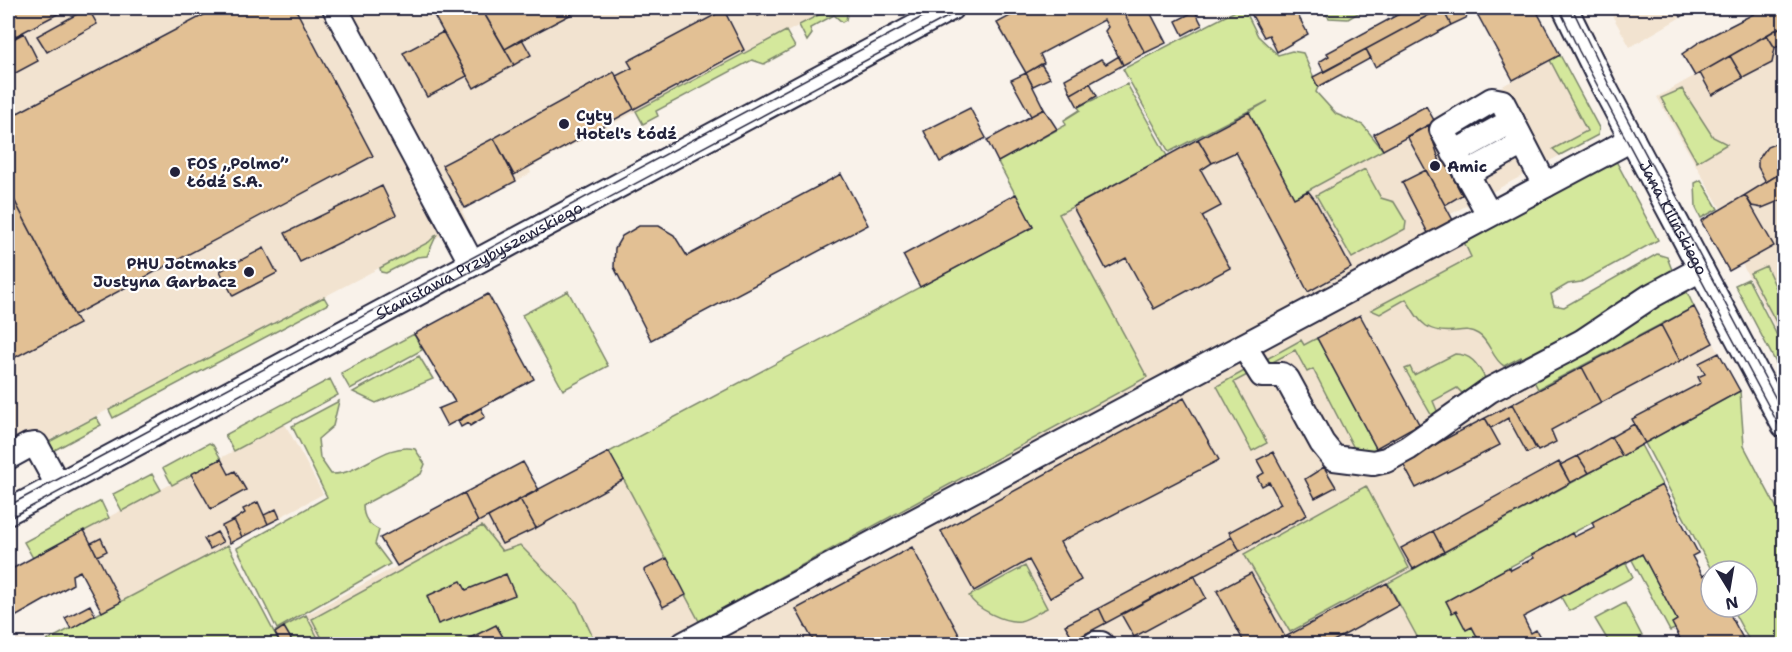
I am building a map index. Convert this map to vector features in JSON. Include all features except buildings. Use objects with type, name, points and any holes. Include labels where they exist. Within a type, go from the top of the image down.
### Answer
[{"type":"street","points":[[335,8],[472,264]]},
{"type":"street","name":"Stanisława Przybyszewskiego","points":[[8,512],[951,8]]},
{"type":"street","name":"Jana Kilińskiego","points":[[1566,8],[1632,139],[1785,425]]},
{"type":"street","points":[[1489,214],[1442,130],[1454,121],[1497,99],[1502,102],[1545,185]]},
{"type":"street","points":[[684,645],[1632,139]]},
{"type":"street","points":[[1466,174],[1523,143]]},
{"type":"street","points":[[1244,346],[1262,375],[1282,375],[1287,379],[1322,443],[1334,459],[1380,463],[1408,448],[1490,390],[1582,342],[1651,296],[1701,268]]},
{"type":"street","points":[[8,457],[28,446],[36,445],[58,485]]},
{"type":"street","points":[[1095,645],[1101,645]]},
{"type":"shaded area","points":[[8,8],[832,8],[529,168],[531,173],[465,208],[462,211],[467,221],[429,242],[8,462],[8,42],[52,17],[8,40]]},
{"type":"shaded area","points":[[1608,8],[1692,8],[1693,10],[1630,47]]},
{"type":"shaded area","points":[[1784,25],[1784,344],[1742,264],[1729,271],[1701,221],[1721,209],[1657,97]]},
{"type":"shaded area","points":[[1556,57],[1598,135],[1449,215],[1538,389],[1694,307],[1740,391],[1388,582],[1420,642],[1418,644],[321,644],[306,615],[609,452],[699,621],[1147,377],[1059,214],[1249,112],[1295,198]]},
{"type":"shaded area","points":[[285,424],[323,494],[121,602],[84,530]]},
{"type":"green space","points":[[832,8],[843,8],[847,15],[846,20],[842,22],[834,15],[810,28],[812,34],[807,41],[799,25]]},
{"type":"green space","points":[[1244,8],[1258,36],[1278,55],[1292,51],[1303,53],[1318,87],[1316,92],[1336,114],[1363,125],[1383,150],[1294,198],[1249,112],[1268,101],[1169,152],[1123,69]]},
{"type":"green space","points":[[1321,8],[1367,8],[1348,19],[1329,18]]},
{"type":"green space","points":[[786,31],[795,47],[764,64],[752,60],[656,111],[658,116],[643,124],[636,111]]},
{"type":"green space","points":[[1560,55],[1599,128],[1598,135],[1560,155],[1553,149],[1587,131],[1550,60]]},
{"type":"green space","points":[[1127,84],[1167,156],[1059,214],[1147,377],[699,621],[609,452],[1033,227],[998,162],[1066,125],[1064,120],[1080,110],[1078,107]]},
{"type":"green space","points":[[1682,89],[1713,137],[1727,144],[1697,162],[1661,98]]},
{"type":"green space","points":[[1616,161],[1658,240],[1581,282],[1568,284],[1551,294],[1554,305],[1564,307],[1657,254],[1667,257],[1674,275],[1524,362],[1521,357],[1504,366],[1478,334],[1467,330],[1446,331],[1430,328],[1415,314],[1406,299],[1380,314],[1371,310],[1471,257],[1463,240]]},
{"type":"green space","points":[[1365,169],[1381,198],[1394,202],[1406,222],[1405,229],[1352,258],[1316,195]]},
{"type":"green space","points":[[1701,180],[1718,209],[1701,218],[1696,208],[1695,183]]},
{"type":"green space","points":[[437,234],[427,256],[417,257],[386,273],[381,272],[380,268],[429,242]]},
{"type":"green space","points":[[1766,266],[1784,305],[1784,337],[1750,273]]},
{"type":"green space","points":[[1748,279],[1784,349],[1784,378],[1735,285]]},
{"type":"green space","points":[[1685,288],[1694,307],[1538,389],[1533,379]]},
{"type":"green space","points":[[568,291],[608,366],[563,390],[522,315]]},
{"type":"green space","points":[[324,297],[328,304],[113,418],[109,410]]},
{"type":"green space","points":[[414,334],[422,350],[350,389],[341,373]]},
{"type":"green space","points":[[1317,338],[1381,454],[1356,452],[1313,369],[1307,372],[1295,350],[1267,365],[1263,361],[1301,340],[1304,345]]},
{"type":"green space","points":[[1455,354],[1471,359],[1487,381],[1462,393],[1457,388],[1433,401],[1438,413],[1433,418],[1405,369],[1410,367],[1414,375]]},
{"type":"green space","points":[[419,356],[433,379],[376,403],[353,392]]},
{"type":"green space","points":[[1248,369],[1249,374],[1234,382],[1267,443],[1252,451],[1217,386]]},
{"type":"green space","points":[[330,379],[338,395],[234,451],[225,435]]},
{"type":"green space","points":[[1740,391],[1744,446],[1784,522],[1784,644],[1751,644],[1737,619],[1759,619],[1759,559],[1706,559],[1645,443]]},
{"type":"green space","points":[[339,401],[333,426],[318,439],[320,458],[331,474],[352,470],[383,454],[404,448],[415,449],[425,464],[421,474],[363,505],[367,520],[379,530],[375,544],[390,564],[277,629],[237,548],[327,497],[292,426]]},
{"type":"green space","points":[[96,417],[101,425],[51,452],[45,444]]},
{"type":"green space","points":[[209,443],[213,445],[221,459],[172,485],[163,468]]},
{"type":"green space","points":[[1641,445],[1662,485],[1446,601],[1452,612],[1456,611],[1472,627],[1481,644],[1418,644],[1420,642],[1388,583]]},
{"type":"green space","points":[[152,474],[161,490],[122,511],[113,494]]},
{"type":"green space","points":[[1366,486],[1409,568],[1290,632],[1244,554]]},
{"type":"green space","points":[[101,501],[109,518],[33,558],[24,542]]},
{"type":"green space","points":[[482,526],[502,551],[520,545],[577,603],[596,644],[325,644],[312,619]]},
{"type":"green space","points":[[228,545],[274,632],[306,615],[321,644],[41,644]]},
{"type":"green space","points":[[1642,554],[1677,620],[1675,629],[1670,631],[1632,560]]},
{"type":"green space","points":[[1626,563],[1633,577],[1569,611],[1561,597]]},
{"type":"green space","points":[[1025,566],[1047,608],[1020,621],[1007,620],[984,610],[969,596]]},
{"type":"green space","points":[[1625,603],[1642,636],[1639,638],[1642,644],[1610,644],[1595,619]]},
{"type":"tram line","points":[[8,506],[939,8]]},
{"type":"tram line","points":[[8,519],[964,8]]},
{"type":"tram line","points":[[1559,8],[1579,51],[1784,435]]},
{"type":"tram line","points":[[1572,8],[1608,83],[1784,414]]},
{"type":"place","name":"Cyty Hotel's Łódź","points":[[564,124]]},
{"type":"place","name":"Amic","points":[[1435,166]]},
{"type":"place","name":"FOS „Polmo” Łódź S.A.","points":[[175,172]]},
{"type":"place","name":"PHU Jotmaks Justyna Garbacz","points":[[249,272]]}]
